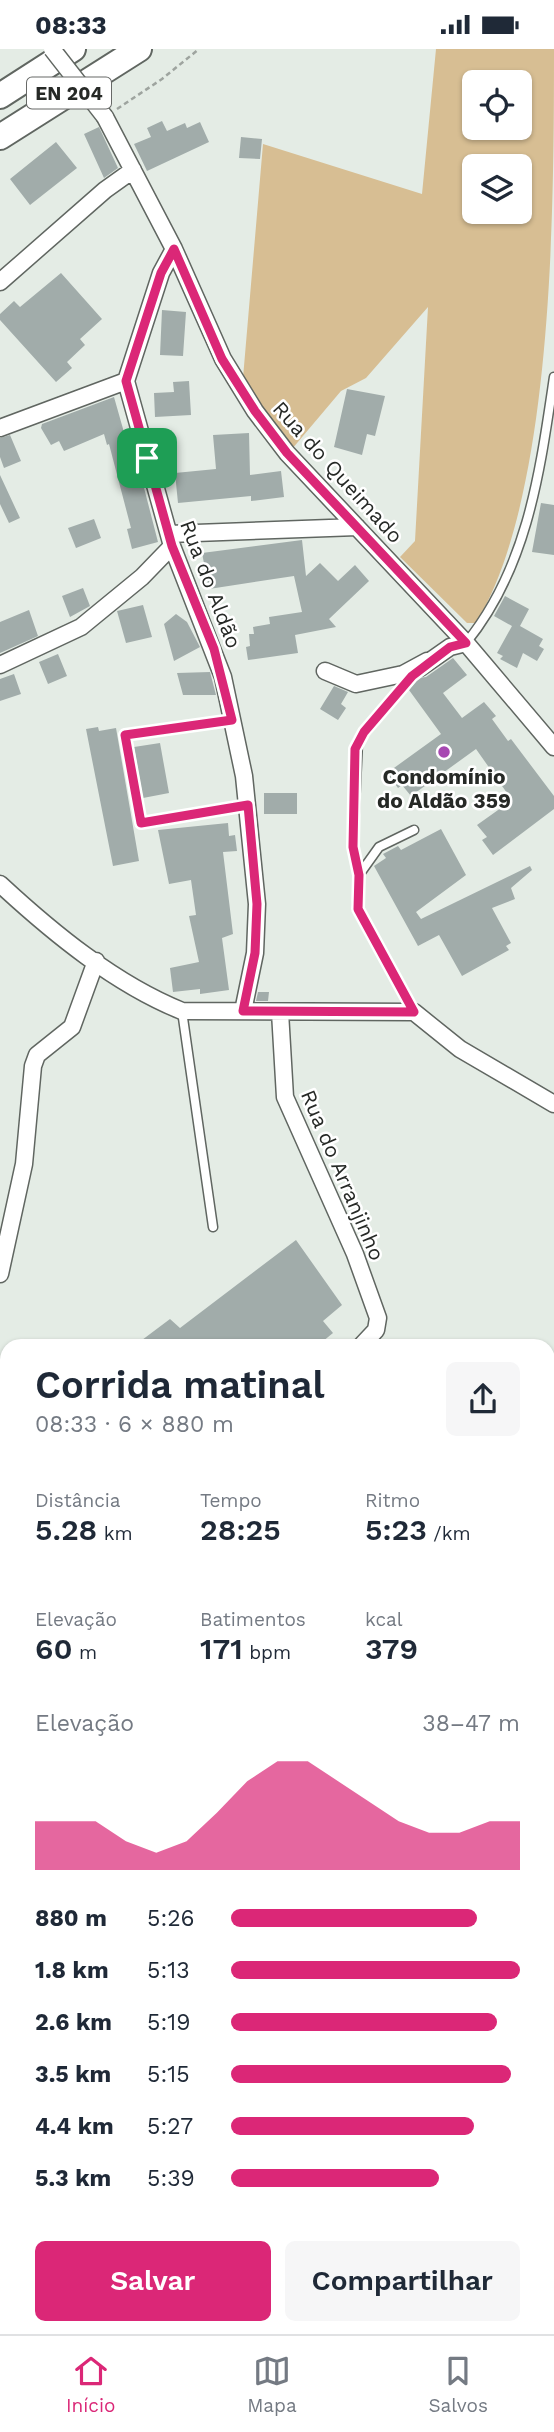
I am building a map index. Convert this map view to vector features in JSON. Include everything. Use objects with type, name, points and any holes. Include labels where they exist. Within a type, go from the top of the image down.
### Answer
[{"type":"main road","name":"EN 204","points":[[0,96],[73,49]]},
{"type":"main road","name":"EN 204","points":[[0,137],[139,49]]},
{"type":"street","name":"Rua do Queimado","points":[[52,49],[105,117],[174,249],[222,359],[255,411],[287,453],[466,643],[554,747]]},
{"type":"street","points":[[0,282],[96,197],[133,170]]},
{"type":"street","points":[[0,428],[126,381],[161,273],[174,249]]},
{"type":"street","name":"Rua do Aldão","points":[[126,381],[170,540],[214,649],[232,720],[248,805],[257,904],[255,953],[243,1011]]},
{"type":"street","points":[[0,665],[80,627],[142,577],[170,540],[357,527]]},
{"type":"street","points":[[326,671],[356,684],[402,674],[450,647],[466,643]]},
{"type":"street","points":[[412,676],[427,661]]},
{"type":"street","points":[[0,884],[30,912],[96,961],[157,1000],[183,1011],[414,1012],[460,1049],[554,1104]]},
{"type":"street","points":[[0,1274],[24,1164],[33,1066],[37,1055],[72,1027],[96,961]]},
{"type":"street","name":"Rua do Arranjinho","points":[[280,1012],[285,1097],[355,1254],[378,1318],[376,1330],[368,1339]]},
{"type":"lane","points":[[466,643],[486,618],[504,587],[524,530],[538,486],[554,377]]},
{"type":"lane","points":[[412,676],[364,732],[355,749],[353,847],[359,875],[358,909],[414,1012]]},
{"type":"lane","points":[[232,720],[125,735],[138,810],[141,823],[248,805]]},
{"type":"lane","points":[[359,875],[379,847],[414,830]]},
{"type":"lane","points":[[183,1011],[213,1227]]},
{"type":"path","points":[[105,117],[162,79],[199,49]]},
{"type":"shaded area","points":[[436,49],[554,49],[550,266],[535,427],[521,501],[502,568],[476,623],[467,623],[400,557],[415,541],[428,307],[366,378],[341,391],[292,449],[266,417],[243,378],[263,144],[422,194]]},
{"type":"building","points":[[162,121],[167,131],[185,123],[187,128],[200,122],[209,142],[147,171],[134,144],[151,137],[147,128]]},
{"type":"building","points":[[99,127],[118,168],[104,178],[84,134]]},
{"type":"building","points":[[241,137],[262,139],[260,159],[239,158]]},
{"type":"building","points":[[56,142],[77,168],[30,205],[10,179]]},
{"type":"building","points":[[61,273],[102,319],[80,339],[85,345],[67,362],[72,368],[56,382],[0,320],[0,314],[14,301],[20,307]]},
{"type":"building","points":[[162,310],[186,312],[183,356],[160,355]]},
{"type":"building","points":[[189,381],[191,415],[155,417],[154,393],[174,392],[173,382]]},
{"type":"building","points":[[347,389],[385,396],[375,436],[367,434],[362,455],[334,447]]},
{"type":"building","points":[[114,397],[129,450],[134,449],[158,542],[132,549],[127,529],[131,528],[104,434],[64,451],[59,441],[51,445],[41,428],[42,424]]},
{"type":"building","points":[[249,433],[250,475],[281,471],[284,497],[251,501],[251,496],[178,503],[175,473],[216,469],[213,435]]},
{"type":"building","points":[[10,435],[21,461],[4,468],[0,457],[0,438]]},
{"type":"building","points":[[0,475],[20,518],[9,523],[0,504]]},
{"type":"building","points":[[541,503],[554,505],[554,555],[532,552]]},
{"type":"building","points":[[94,519],[101,538],[76,548],[68,528]]},
{"type":"building","points":[[302,540],[306,576],[320,563],[338,581],[355,565],[369,581],[329,619],[336,627],[295,635],[298,653],[248,660],[246,647],[250,646],[249,634],[254,634],[253,627],[270,624],[269,617],[302,612],[294,576],[209,589],[202,553]]},
{"type":"building","points":[[83,588],[90,606],[70,617],[62,596]]},
{"type":"building","points":[[505,596],[529,609],[520,626],[543,639],[539,646],[544,649],[537,661],[523,653],[517,668],[500,659],[503,656],[497,653],[512,626],[494,616]]},
{"type":"building","points":[[143,605],[152,637],[126,643],[117,611]]},
{"type":"building","points":[[29,610],[38,636],[0,653],[0,622]]},
{"type":"building","points":[[176,614],[187,622],[200,647],[174,661],[164,624]]},
{"type":"building","points":[[58,654],[67,676],[48,684],[39,662]]},
{"type":"building","points":[[453,658],[467,675],[443,693],[462,718],[484,702],[496,716],[492,719],[508,741],[511,739],[554,796],[554,809],[493,855],[482,840],[487,837],[477,825],[512,800],[476,749],[411,796],[402,785],[398,788],[387,773],[441,734],[409,690],[418,678],[426,677]]},
{"type":"building","points":[[210,672],[216,695],[183,695],[177,673]]},
{"type":"building","points":[[14,674],[21,694],[0,701],[0,679]]},
{"type":"building","points":[[334,686],[348,692],[341,704],[346,708],[338,720],[320,709]]},
{"type":"building","points":[[98,727],[99,731],[116,728],[139,861],[113,866],[86,729]]},
{"type":"building","points":[[160,743],[169,793],[143,798],[134,747]]},
{"type":"building","points":[[264,793],[297,793],[297,814],[264,814]]},
{"type":"building","points":[[228,823],[229,836],[235,835],[237,851],[223,852],[233,934],[222,938],[229,990],[200,994],[200,989],[173,992],[170,968],[199,962],[189,916],[196,915],[191,880],[169,884],[158,830]]},
{"type":"building","points":[[441,829],[466,875],[416,912],[421,919],[530,866],[532,870],[511,888],[515,899],[492,908],[511,943],[506,946],[509,950],[462,976],[439,935],[418,946],[374,866],[386,858],[383,854],[398,846],[401,850]]},
{"type":"building","points":[[258,992],[269,992],[268,1001],[256,1001]]},
{"type":"building","points":[[296,1240],[342,1305],[323,1321],[333,1333],[326,1339],[143,1339],[170,1319],[180,1328]]},
{"type":"place","name":"Condomínio do Aldão 359","points":[[444,752]]},
{"type":"route","points":[[174,249],[222,359],[255,411],[287,453],[466,643],[450,647],[427,661],[364,732],[355,749],[353,847],[359,875],[358,909],[414,1012],[243,1011],[255,953],[257,904],[248,805],[141,823],[125,735],[232,720],[214,649],[172,546],[147,458],[126,381],[161,273],[174,249]]}]
